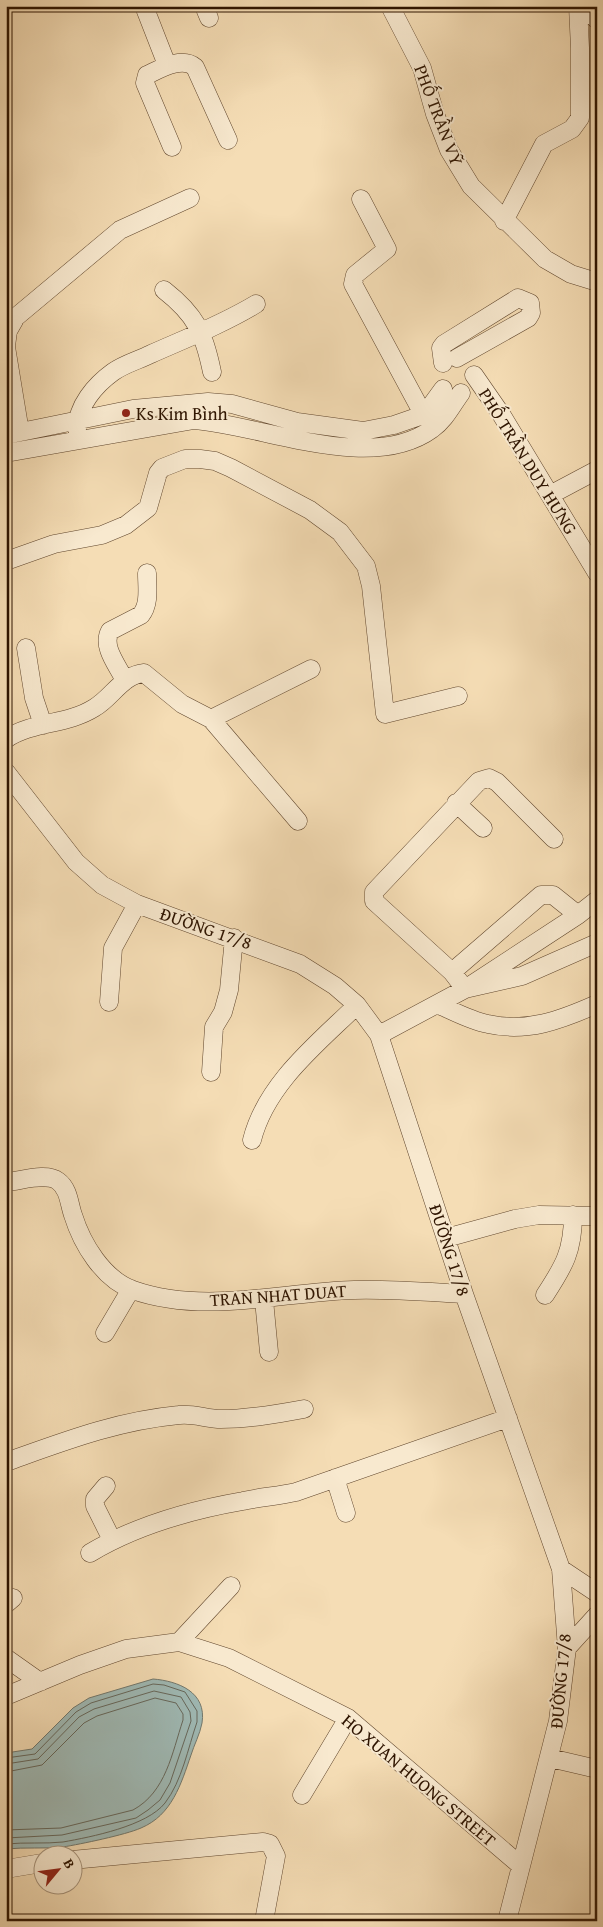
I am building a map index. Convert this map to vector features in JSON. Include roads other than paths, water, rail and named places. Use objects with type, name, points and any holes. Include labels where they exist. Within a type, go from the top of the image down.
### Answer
[{"type":"street","points":[[144,6],[167,65]]},
{"type":"street","name":"PHỐ TRẦN VỸ","points":[[390,6],[422,68],[435,114],[456,162],[471,186],[504,221],[545,259],[558,268],[597,282]]},
{"type":"street","points":[[504,221],[544,144],[572,129],[580,118],[578,6]]},
{"type":"street","points":[[584,6],[597,20]]},
{"type":"street","points":[[172,147],[145,83],[147,75],[167,65],[188,63],[195,67],[228,140]]},
{"type":"street","points":[[190,198],[120,230],[16,317],[8,330],[6,347],[13,433],[133,409],[208,402],[232,404],[297,422],[363,431],[394,425],[423,414],[443,389]]},
{"type":"street","points":[[361,199],[387,249],[356,275],[353,284],[423,414]]},
{"type":"street","points":[[164,290],[182,304],[194,318],[201,332],[212,372]]},
{"type":"street","points":[[77,439],[77,421],[95,388],[114,371],[236,316],[256,304]]},
{"type":"street","points":[[6,453],[77,439],[194,420],[218,422],[303,441],[343,447],[388,446],[420,437],[434,428],[461,393],[471,385],[474,375],[467,362],[450,360],[440,367],[438,379],[443,389],[451,393],[461,393]]},
{"type":"street","name":"PHỐ TRẦN DUY HƯNG","points":[[474,375],[501,414],[597,573]]},
{"type":"street","points":[[6,561],[54,544],[102,535],[126,525],[148,508],[158,473],[162,468],[185,459],[215,461],[310,510],[340,532],[366,566],[372,586],[385,714],[458,696]]},
{"type":"street","points":[[550,495],[597,470]]},
{"type":"street","points":[[125,681],[109,650],[108,635],[110,631],[141,615],[144,611],[147,606],[146,573]]},
{"type":"street","points":[[26,648],[34,698],[43,725]]},
{"type":"street","points":[[211,719],[311,669]]},
{"type":"street","points":[[6,738],[25,729],[68,720],[96,708],[131,676],[144,673],[182,704],[211,719],[298,821]]},
{"type":"street","name":"ĐƯỜNG 17/8","points":[[6,772],[76,862],[102,885],[137,904],[234,938],[300,964],[335,986],[358,1006],[379,1035],[464,1294],[561,1569],[567,1648],[558,1721],[507,1921]]},
{"type":"street","points":[[465,989],[452,972],[377,905],[374,901],[374,892],[472,786],[489,778],[497,782],[516,799],[554,839]]},
{"type":"street","points":[[456,803],[483,828]]},
{"type":"street","points":[[452,972],[541,895],[552,895],[578,915]]},
{"type":"street","points":[[379,1035],[465,989],[578,915],[597,900]]},
{"type":"street","points":[[109,1002],[113,948],[137,904]]},
{"type":"street","points":[[211,1072],[214,1027],[223,1012],[229,990],[234,938]]},
{"type":"street","points":[[465,989],[522,976],[597,943]]},
{"type":"street","points":[[437,1004],[488,1024],[525,1028],[545,1024],[597,1004]]},
{"type":"street","points":[[252,1140],[255,1126],[275,1091],[301,1060],[358,1006]]},
{"type":"street","name":"TRAN NHAT DUAT","points":[[6,1182],[44,1178],[58,1181],[66,1190],[82,1240],[104,1270],[131,1289],[170,1300],[264,1300],[303,1293],[356,1290],[464,1294]]},
{"type":"street","points":[[446,1238],[515,1219],[539,1215],[597,1216]]},
{"type":"street","points":[[545,1295],[565,1264],[570,1251],[573,1215]]},
{"type":"street","points":[[104,1333],[131,1289]]},
{"type":"street","points":[[264,1300],[269,1352]]},
{"type":"street","points":[[6,1462],[87,1432],[145,1419],[182,1414],[219,1420],[304,1409]]},
{"type":"street","points":[[90,1553],[112,1540],[215,1506],[273,1498],[508,1418]]},
{"type":"street","points":[[335,1478],[346,1513]]},
{"type":"street","points":[[106,1486],[94,1499],[95,1506],[112,1540]]},
{"type":"street","points":[[561,1569],[597,1593]]},
{"type":"street","points":[[179,1642],[231,1586]]},
{"type":"street","points":[[567,1648],[597,1615]]},
{"type":"street","name":"HO XUAN HUONG STREET","points":[[6,1696],[126,1650],[179,1642],[228,1658],[348,1718],[520,1865]]},
{"type":"street","points":[[6,1658],[40,1682]]},
{"type":"street","points":[[302,1795],[348,1718]]},
{"type":"street","points":[[550,1758],[597,1770]]},
{"type":"street","points":[[82,1859],[263,1842],[270,1844],[276,1856],[264,1921]]},
{"type":"street","points":[[6,1869],[32,1865]]},
{"type":"water","points":[[153,1679],[172,1682],[189,1690],[195,1696],[200,1703],[202,1723],[174,1798],[168,1807],[152,1822],[134,1831],[80,1844],[32,1844],[32,1848],[6,1849],[6,1753],[32,1749],[73,1708],[89,1698]]},
{"type":"place","name":"Ks Kim Bình","points":[[126,413]]}]
